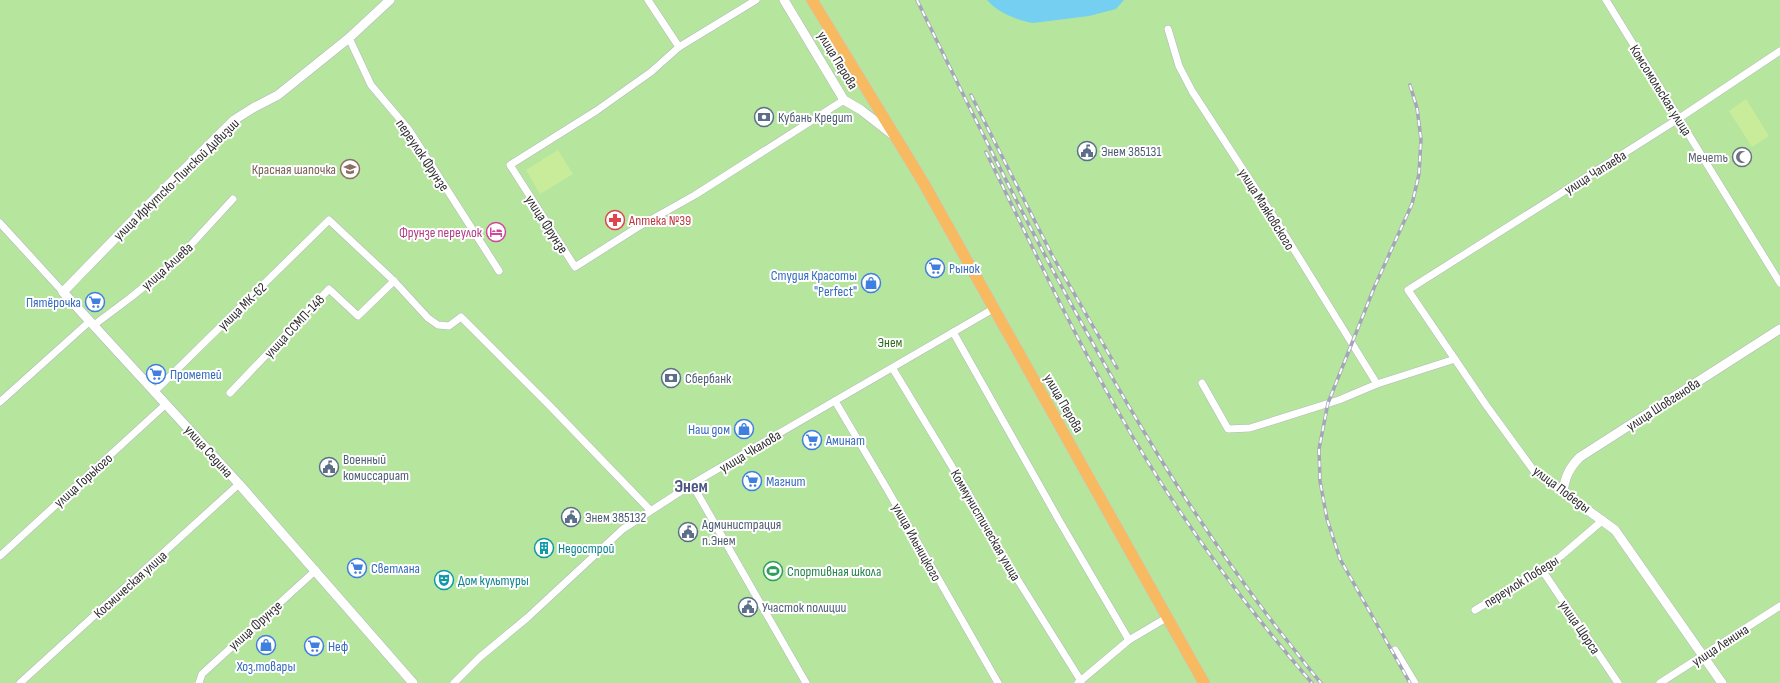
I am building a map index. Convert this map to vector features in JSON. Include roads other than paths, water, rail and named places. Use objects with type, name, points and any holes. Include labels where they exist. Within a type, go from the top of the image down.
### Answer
[{"type":"highway","name":"улица Перова","points":[[812,0],[897,138],[1204,683]]},
{"type":"street","name":"улица Иркутско-Пинской Дивизии","points":[[63,292],[234,120],[278,95],[350,38],[390,0]]},
{"type":"street","points":[[648,0],[678,47]]},
{"type":"street","name":"улица Фрунзе","points":[[756,0],[678,47],[651,72],[596,112],[510,165],[575,267],[638,227],[695,195],[844,100]]},
{"type":"street","name":"улица Перова","points":[[784,0],[844,100],[861,110],[897,138]]},
{"type":"street","name":"Комсомольская улица","points":[[1606,0],[1678,119],[1780,282]]},
{"type":"street","name":"улица Маяковского","points":[[1168,29],[1179,66],[1192,91],[1277,222],[1377,384]]},
{"type":"street","name":"переулок Фрунзе","points":[[350,38],[371,85],[409,130],[499,271]]},
{"type":"street","name":"улица Чапаева","points":[[1408,290],[1678,119],[1780,51]]},
{"type":"street","name":"улица Алиева","points":[[0,402],[92,323],[141,290],[176,260],[233,199]]},
{"type":"street","name":"улица МК-62","points":[[154,392],[329,220],[394,281]]},
{"type":"street","name":"улица Седина","points":[[0,223],[3,231],[92,323],[239,484],[316,570],[347,609],[413,683]]},
{"type":"street","points":[[394,281],[428,318],[438,325],[449,326],[461,317],[650,510]]},
{"type":"street","name":"улица ССМП-148","points":[[230,393],[329,289],[358,316],[394,281]]},
{"type":"street","name":"улица Победы","points":[[1408,290],[1534,471],[1615,530],[1722,683]]},
{"type":"street","name":"улица Чкалова","points":[[454,683],[480,657],[527,618],[622,529],[692,484],[893,369],[993,309]]},
{"type":"street","name":"улица Шовгенова","points":[[1563,492],[1565,478],[1570,468],[1580,457],[1780,329]]},
{"type":"street","points":[[953,332],[1060,522],[1129,640]]},
{"type":"street","points":[[1202,383],[1228,429],[1250,428],[1339,400],[1377,384],[1455,359]]},
{"type":"street","name":"Коммунистическая улица","points":[[893,369],[968,493],[1000,553],[1079,682]]},
{"type":"street","name":"улица Ильницкого","points":[[835,401],[998,683]]},
{"type":"street","name":"улица Горького","points":[[0,556],[166,404]]},
{"type":"street","name":"Космическая улица","points":[[20,683],[239,484]]},
{"type":"street","points":[[692,484],[806,683]]},
{"type":"street","name":"переулок Победы","points":[[1475,610],[1542,570],[1561,556],[1603,520]]},
{"type":"street","name":"улица Фрунзе","points":[[198,683],[202,674],[316,570]]},
{"type":"street","name":"улица Щорса","points":[[1542,570],[1618,683]]},
{"type":"street","name":"улица Ленина","points":[[1660,683],[1780,606]]},
{"type":"street","points":[[1079,682],[1129,640],[1168,617]]},
{"type":"street","points":[[1395,650],[1416,683]]},
{"type":"water","points":[[987,0],[1124,0],[1116,9],[1089,16],[1033,23],[1002,12],[991,5]]},
{"type":"railway","points":[[917,0],[1007,183],[1104,363],[1138,421],[1173,479],[1226,558],[1267,614],[1321,683]]},
{"type":"railway","points":[[1410,85],[1417,108],[1421,139],[1419,174],[1412,204],[1374,288],[1328,403],[1319,449],[1320,481],[1327,519],[1340,559],[1410,683]]},
{"type":"railway","points":[[971,95],[1052,255],[1117,368]]},
{"type":"railway","points":[[986,152],[1067,316],[1101,381],[1140,449],[1185,519],[1209,553],[1285,652],[1312,683]]},
{"type":"place","name":"Кубань Кредит","points":[[764,117]]},
{"type":"place","name":"Энем 385131","points":[[1087,151]]},
{"type":"place","name":"Мечеть","points":[[1742,157]]},
{"type":"place","name":"Красная шапочка","points":[[350,169]]},
{"type":"place","name":"Аптека №39","points":[[615,220]]},
{"type":"place","name":"Фрунзе переулок","points":[[496,232]]},
{"type":"place","name":"Рынок","points":[[935,268]]},
{"type":"place","name":"Студия Красоты \"Perfect\"","points":[[871,283]]},
{"type":"place","name":"Пятёрочка","points":[[95,302]]},
{"type":"place","name":"Прометей","points":[[156,374]]},
{"type":"place","name":"Сбербанк","points":[[671,378]]},
{"type":"place","name":"Наш дом","points":[[744,429]]},
{"type":"place","name":"Аминат","points":[[812,440]]},
{"type":"place","name":"Военный комиссариат","points":[[329,467]]},
{"type":"place","name":"Магнит","points":[[752,481]]},
{"type":"place","name":"Энем 385132","points":[[571,517]]},
{"type":"place","name":"Администрация п.Энем","points":[[688,532]]},
{"type":"place","name":"Недострой","points":[[544,548]]},
{"type":"place","name":"Светлана","points":[[357,568]]},
{"type":"place","name":"Спортивная школа","points":[[773,571]]},
{"type":"place","name":"Дом культуры","points":[[444,580]]},
{"type":"place","name":"Участок полиции","points":[[748,607]]},
{"type":"place","name":"Хоз.товары","points":[[266,645]]},
{"type":"place","name":"Неф","points":[[314,646]]},
{"type":"district","name":"Энем","points":[[691,486]]}]
